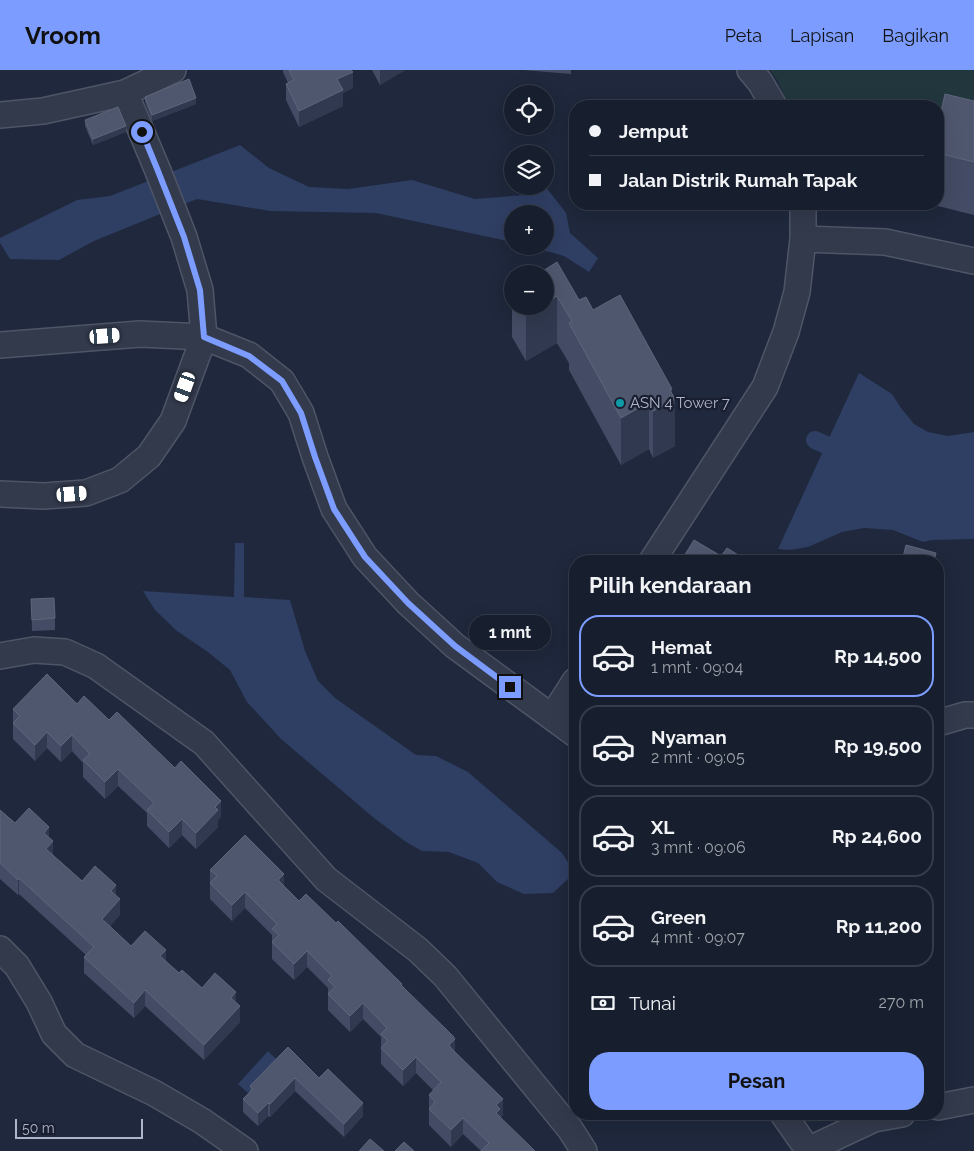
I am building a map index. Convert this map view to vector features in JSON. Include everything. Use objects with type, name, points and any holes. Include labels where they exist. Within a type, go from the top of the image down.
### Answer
[{"type":"street","points":[[0,115],[43,111],[125,93],[173,70]]},
{"type":"street","points":[[750,70],[770,100]]},
{"type":"street","points":[[0,494],[44,496],[86,494],[120,480],[149,456],[172,421],[204,337],[200,290],[184,237],[125,93]]},
{"type":"street","points":[[656,555],[765,387],[786,332],[797,292],[803,239],[803,210]]},
{"type":"street","points":[[803,239],[885,242],[974,261]]},
{"type":"street","points":[[0,345],[140,334],[204,337],[249,356],[282,381],[301,413],[334,509],[365,557],[408,603],[455,646],[569,730]]},
{"type":"street","points":[[0,656],[34,650],[66,652],[96,666],[204,743],[326,879],[418,950],[445,976],[570,1129],[584,1151]]},
{"type":"street","points":[[552,717],[569,690]]},
{"type":"street","points":[[944,722],[974,715]]},
{"type":"street","points":[[0,949],[17,966],[39,1002],[54,1034],[75,1056],[170,1102],[202,1120],[244,1151]]},
{"type":"street","points":[[944,1106],[974,1100]]},
{"type":"street","points":[[788,1120],[808,1151],[872,1120]]},
{"type":"shaded area","points":[[770,70],[974,70],[974,147],[944,140],[944,100],[786,100],[778,81]]},
{"type":"water","points":[[240,145],[269,168],[309,187],[348,189],[412,180],[475,199],[552,195],[566,213],[570,233],[598,258],[589,272],[564,256],[554,253],[554,205],[504,205],[504,240],[376,213],[270,211],[197,199],[94,241],[59,260],[10,259],[0,243],[0,238],[77,200],[110,196]]},
{"type":"water","points":[[859,373],[892,394],[914,424],[928,432],[948,436],[974,432],[974,539],[923,542],[893,530],[864,528],[842,532],[808,547],[790,550],[778,549]]},
{"type":"water","points":[[235,543],[244,543],[244,597],[290,600],[305,651],[318,681],[335,698],[416,755],[436,756],[468,772],[562,853],[569,864],[568,879],[553,893],[524,894],[497,882],[478,863],[449,852],[422,851],[406,842],[374,818],[281,739],[247,702],[230,670],[177,631],[155,610],[143,591],[234,597]]},
{"type":"water","points":[[268,1051],[278,1061],[248,1093],[238,1084]]},
{"type":"building","points":[[289,70],[351,70],[353,72],[337,79],[343,90],[299,111],[286,84],[294,80]]},
{"type":"building","points":[[189,79],[196,98],[152,115],[145,97]]},
{"type":"building","points":[[945,94],[974,101],[974,162],[944,154]]},
{"type":"building","points":[[118,107],[126,126],[93,139],[85,120]]},
{"type":"building","points":[[557,262],[579,300],[586,297],[593,310],[620,295],[672,389],[670,390],[675,399],[653,411],[649,402],[621,418],[569,323],[572,321],[557,296],[554,298],[554,265],[552,265]]},
{"type":"building","points":[[694,540],[719,555],[685,555]]},
{"type":"building","points":[[906,545],[936,553],[936,555],[904,555]]},
{"type":"building","points":[[727,548],[738,555],[722,555]]},
{"type":"building","points":[[54,598],[55,618],[32,620],[31,599]]},
{"type":"building","points":[[47,674],[77,704],[84,696],[109,720],[117,712],[175,768],[181,761],[221,801],[215,807],[218,810],[196,833],[182,819],[169,832],[147,810],[154,803],[118,769],[105,782],[83,760],[90,754],[72,735],[61,746],[47,732],[35,745],[13,723],[20,716],[13,709]]},
{"type":"building","points":[[29,808],[49,827],[44,833],[53,841],[46,849],[82,881],[95,866],[116,885],[111,891],[120,899],[102,919],[131,946],[145,931],[166,950],[160,956],[179,973],[182,970],[202,988],[215,973],[236,992],[231,998],[240,1006],[204,1045],[145,990],[134,1003],[84,957],[94,947],[0,863],[0,810],[15,823]]},
{"type":"building","points":[[245,835],[284,874],[278,880],[299,901],[306,894],[336,923],[338,921],[453,1036],[455,1039],[449,1045],[451,1048],[503,1099],[496,1105],[500,1109],[496,1113],[535,1151],[481,1151],[489,1143],[463,1118],[451,1130],[429,1109],[435,1102],[429,1095],[441,1082],[416,1057],[403,1070],[381,1048],[388,1041],[381,1034],[387,1028],[363,1003],[350,1016],[328,994],[335,987],[328,980],[332,976],[307,951],[294,964],[272,942],[279,935],[272,929],[277,924],[245,892],[232,905],[210,883],[217,876],[210,870]]},
{"type":"building","points":[[288,1047],[319,1078],[328,1069],[363,1103],[344,1124],[295,1078],[270,1104],[268,1103],[258,1113],[243,1099],[253,1089],[250,1086]]},
{"type":"building","points":[[370,1139],[384,1151],[359,1151]]},
{"type":"building","points":[[404,1142],[414,1151],[395,1151]]},
{"type":"waterway","points":[[815,440],[826,445]]},
{"type":"place","name":"ASN 4 Tower 7","points":[[620,403]]},
{"type":"route","points":[[142,132],[184,237],[200,290],[204,337],[249,356],[282,381],[301,413],[334,509],[365,557],[408,603],[455,646],[510,687]]}]
